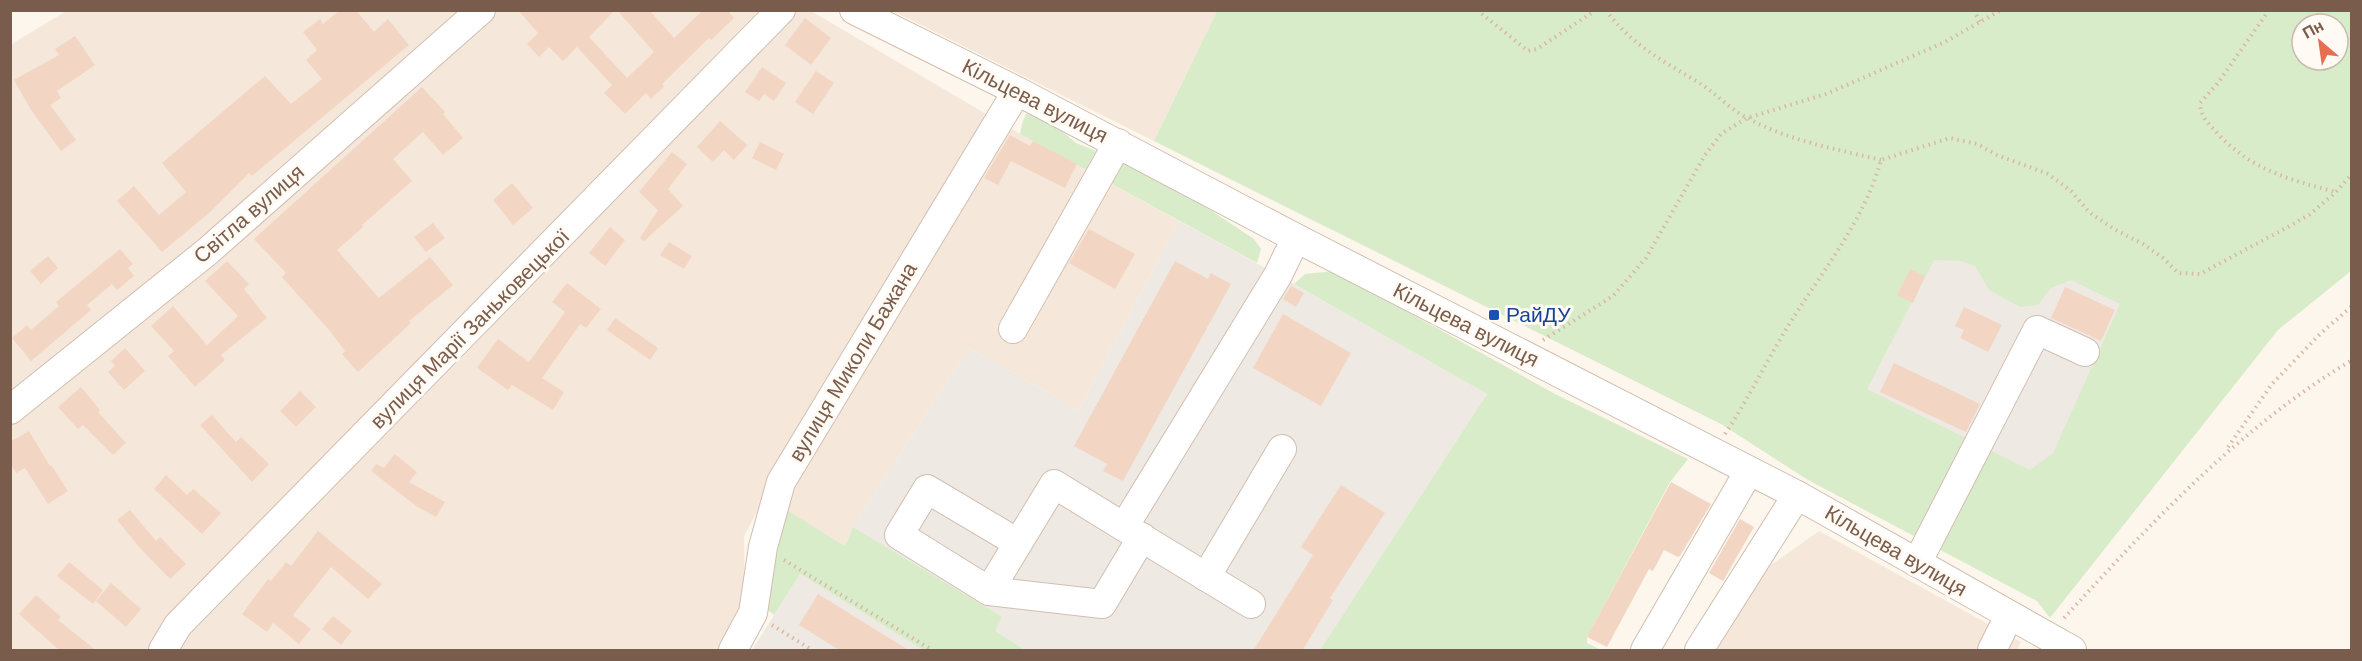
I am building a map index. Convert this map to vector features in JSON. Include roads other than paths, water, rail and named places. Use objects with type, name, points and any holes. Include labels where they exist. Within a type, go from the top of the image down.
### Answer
[{"type":"street","name":"Світла вулиця","points":[[10,410],[208,250],[481,10]]},
{"type":"street","name":"вулиця Марії Заньковецької","points":[[163,651],[186,617],[781,10]]},
{"type":"street","name":"Кільцева вулиця","points":[[854,10],[1017,91],[1797,495],[2072,651]]},
{"type":"street","name":"вулиця Миколи Бажана","points":[[733,651],[753,613],[763,547],[781,482],[1017,91]]},
{"type":"street","points":[[1013,329],[1118,143]]},
{"type":"street","points":[[1018,543],[927,489],[899,535],[989,591],[1102,604],[1133,532],[1278,275],[1296,237]]},
{"type":"street","points":[[1917,563],[2037,330],[2085,352]]},
{"type":"street","points":[[1206,577],[1282,448]]},
{"type":"street","points":[[1645,651],[1749,471]]},
{"type":"street","points":[[989,591],[1054,484],[1251,604]]},
{"type":"street","points":[[1699,651],[1797,495]]},
{"type":"street","points":[[1992,651],[2009,616]]},
{"type":"place","name":"РайДУ","points":[[1494,315]]}]
